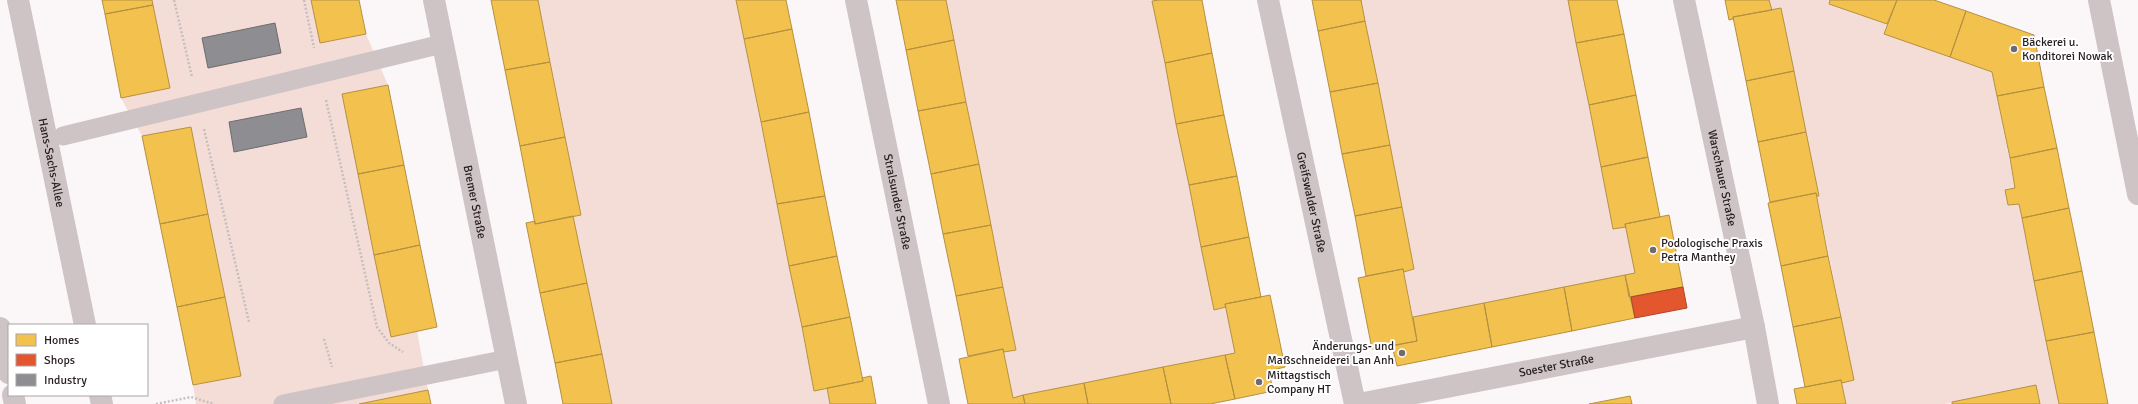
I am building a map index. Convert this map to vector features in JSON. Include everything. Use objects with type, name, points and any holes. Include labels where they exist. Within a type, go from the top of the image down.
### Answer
[{"type":"street","name":"Hans-Sachs-Allee","points":[[18,0],[85,324]]},
{"type":"street","name":"Bremer Straße","points":[[434,0],[516,404]]},
{"type":"street","name":"Stralsunder Straße","points":[[856,0],[939,404]]},
{"type":"street","name":"Greifswalder Straße","points":[[1268,0],[1355,404]]},
{"type":"street","name":"Warschauer Straße","points":[[1684,0],[1754,327],[1768,404]]},
{"type":"street","points":[[2098,0],[2138,194]]},
{"type":"street","name":"Soester Straße","points":[[1358,404],[1754,327]]},
{"type":"street","points":[[0,328],[8,368]]},
{"type":"lane","points":[[63,136],[442,44]]},
{"type":"lane","points":[[283,404],[506,359]]},
{"type":"path","points":[[174,0],[249,322]]},
{"type":"path","points":[[325,100],[377,327],[389,343],[435,373]]},
{"type":"path","points":[[156,404],[191,397],[214,404]]},
{"type":"shaded area","points":[[152,0],[311,0],[320,43],[366,34],[388,85],[342,95],[391,337],[417,331],[428,390],[359,404],[196,404],[193,385],[241,375],[191,127],[142,136],[121,98],[170,88]]},
{"type":"shaded area","points":[[538,0],[736,0],[814,390],[827,388],[830,404],[612,404],[573,216],[581,214]]},
{"type":"shaded area","points":[[946,0],[1152,0],[1214,310],[1226,307],[1235,353],[1013,398],[1004,352],[1016,349]]},
{"type":"shaded area","points":[[1361,0],[1568,0],[1613,229],[1626,227],[1635,273],[1413,317],[1404,272],[1414,269]]},
{"type":"shaded area","points":[[1769,0],[1830,0],[1829,4],[1887,24],[1884,33],[1992,72],[2015,188],[2005,190],[2008,205],[2019,204],[2059,404],[2040,404],[2036,386],[1945,404],[1846,404],[1842,383],[1854,380],[1817,196],[1819,195],[1781,8],[1772,10]]},
{"type":"building: Homes","points":[[102,0],[152,0],[153,5],[105,14]]},
{"type":"building: Homes","points":[[311,0],[359,0],[366,34],[320,43]]},
{"type":"building: Homes","points":[[491,0],[538,0],[550,62],[505,70]]},
{"type":"building: Homes","points":[[736,0],[786,0],[792,29],[744,39]]},
{"type":"building: Homes","points":[[896,0],[946,0],[954,40],[906,50]]},
{"type":"building: Homes","points":[[1202,0],[1212,53],[1165,63],[1152,1]]},
{"type":"building: Homes","points":[[1312,0],[1361,0],[1365,21],[1318,31]]},
{"type":"building: Homes","points":[[1568,0],[1617,0],[1624,34],[1576,43]]},
{"type":"building: Homes","points":[[1725,0],[1769,0],[1772,10],[1733,17],[1733,19],[1729,20]]},
{"type":"building: Homes","points":[[1830,0],[1897,0],[1887,24],[1829,4]]},
{"type":"building: Homes","points":[[1897,0],[1934,0],[1966,11],[1950,57],[1884,34]]},
{"type":"building: Homes","points":[[153,5],[170,88],[121,98],[105,14]]},
{"type":"building: Homes","points":[[1781,8],[1794,71],[1746,81],[1733,17]]},
{"type":"building: Homes","points":[[1966,11],[2034,35],[2044,87],[1997,96],[1992,72],[1950,57]]},
{"type":"building: Homes","points":[[1365,21],[1378,83],[1330,92],[1318,31]]},
{"type":"building: Homes","points":[[792,29],[809,112],[761,122],[744,39]]},
{"type":"building: Homes","points":[[1624,34],[1636,95],[1589,105],[1576,43]]},
{"type":"building: Homes","points":[[954,40],[966,102],[918,111],[906,50]]},
{"type":"building: Homes","points":[[1212,53],[1224,115],[1176,124],[1165,63]]},
{"type":"building: Homes","points":[[550,62],[565,137],[520,146],[505,70]]},
{"type":"building: Homes","points":[[1794,71],[1806,132],[1758,142],[1746,81]]},
{"type":"building: Homes","points":[[1378,83],[1390,145],[1342,154],[1330,92]]},
{"type":"building: Homes","points":[[388,85],[404,165],[358,174],[342,94]]},
{"type":"building: Homes","points":[[2044,87],[2057,148],[2010,158],[1997,96]]},
{"type":"building: Homes","points":[[1636,95],[1648,157],[1601,167],[1589,105]]},
{"type":"building: Homes","points":[[966,102],[979,164],[931,174],[918,111]]},
{"type":"building: Homes","points":[[809,112],[825,196],[777,204],[761,122]]},
{"type":"building: Homes","points":[[1224,115],[1237,176],[1189,185],[1176,124]]},
{"type":"building: Homes","points":[[191,127],[208,214],[160,224],[142,136]]},
{"type":"building: Homes","points":[[1806,132],[1819,196],[1817,196],[1816,193],[1770,202],[1758,142]]},
{"type":"building: Homes","points":[[565,137],[581,215],[535,224],[520,146]]},
{"type":"building: Homes","points":[[1390,145],[1402,207],[1355,216],[1342,154]]},
{"type":"building: Homes","points":[[2057,148],[2069,208],[2022,218],[2019,204],[2008,205],[2005,190],[2015,188],[2010,158]]},
{"type":"building: Homes","points":[[1648,157],[1660,217],[1625,224],[1626,227],[1613,229],[1601,167]]},
{"type":"building: Homes","points":[[979,164],[991,225],[943,234],[931,174]]},
{"type":"building: Homes","points":[[404,165],[420,245],[374,255],[358,174]]},
{"type":"building: Homes","points":[[1237,176],[1249,237],[1201,247],[1189,185]]},
{"type":"building: Homes","points":[[1816,193],[1828,256],[1781,266],[1768,203]]},
{"type":"building: Homes","points":[[825,196],[837,256],[789,266],[777,204]]},
{"type":"building: Homes","points":[[1402,207],[1414,269],[1404,272],[1403,269],[1366,276],[1355,216]]},
{"type":"building: Homes","points":[[2069,208],[2082,271],[2034,281],[2022,218]]},
{"type":"building: Homes","points":[[208,214],[225,297],[177,307],[160,224]]},
{"type":"building: Homes","name":"Podologische Praxis Petra Manthey","points":[[1669,215],[1683,287],[1629,297],[1625,275],[1635,273],[1625,224]]},
{"type":"building: Homes","points":[[573,216],[587,283],[540,293],[526,223],[535,221],[535,224]]},
{"type":"building: Homes","points":[[991,225],[1003,287],[956,296],[943,234]]},
{"type":"building: Homes","points":[[1249,237],[1261,297],[1225,304],[1226,307],[1214,310],[1201,247]]},
{"type":"building: Homes","points":[[420,245],[437,327],[391,337],[374,255]]},
{"type":"building: Homes","points":[[837,256],[850,317],[802,327],[789,266]]},
{"type":"building: Homes","points":[[1828,256],[1841,317],[1793,327],[1781,266]]},
{"type":"building: Homes","points":[[1403,269],[1417,341],[1372,349],[1358,278]]},
{"type":"building: Homes","points":[[2082,271],[2094,332],[2046,341],[2034,281]]},
{"type":"building: Homes","points":[[1625,275],[1635,318],[1572,331],[1564,287]]},
{"type":"building: Homes","points":[[587,283],[602,354],[555,363],[540,293]]},
{"type":"building: Homes","points":[[1003,287],[1016,350],[1004,352],[1003,349],[968,356],[956,296]]},
{"type":"building: Homes","points":[[1564,287],[1572,331],[1492,347],[1484,303]]},
{"type":"building: Homes","points":[[1270,295],[1285,367],[1269,371],[1273,391],[1235,399],[1225,355],[1235,353],[1225,304]]},
{"type":"building: Homes","points":[[225,297],[241,376],[193,385],[177,307]]},
{"type":"building: Homes","points":[[1484,303],[1492,347],[1397,366],[1392,346],[1417,341],[1413,317]]},
{"type":"building: Homes","points":[[850,317],[863,381],[814,391],[802,327]]},
{"type":"building: Homes","points":[[1841,317],[1854,380],[1842,383],[1841,380],[1805,387],[1793,327]]},
{"type":"building: Homes","points":[[2094,332],[2108,404],[2059,404],[2046,341]]},
{"type":"building: Homes","points":[[1003,349],[1013,398],[1023,395],[1025,404],[968,404],[959,359]]},
{"type":"building: Homes","points":[[602,354],[612,404],[563,404],[555,363]]},
{"type":"building: Homes","points":[[1225,355],[1235,399],[1210,404],[1171,404],[1163,367]]},
{"type":"building: Homes","points":[[1163,367],[1171,404],[1088,404],[1084,383]]},
{"type":"building: Homes","points":[[871,376],[876,404],[830,404],[827,388],[863,381],[862,378]]},
{"type":"building: Homes","points":[[1841,380],[1846,404],[1797,404],[1794,389]]},
{"type":"building: Homes","points":[[1084,383],[1088,404],[1025,404],[1023,395]]},
{"type":"building: Homes","points":[[2036,385],[2040,404],[1952,404],[1952,402]]},
{"type":"building: Homes","points":[[428,390],[431,404],[359,404]]},
{"type":"building: Homes","points":[[1630,396],[1632,404],[1589,404]]},
{"type":"building: Shops","points":[[1683,287],[1687,308],[1635,318],[1631,297]]},
{"type":"building: Industry","points":[[275,23],[281,53],[208,68],[202,38]]},
{"type":"building: Industry","points":[[301,108],[307,137],[234,152],[229,122]]},
{"type":"place","name":"Bäckerei u. Konditorei Nowak","points":[[2014,49]]},
{"type":"place","name":"Podologische Praxis Petra Manthey","points":[[1653,250]]},
{"type":"place","name":"Änderungs- und Maßschneiderei Lan Anh","points":[[1402,353]]},
{"type":"place","name":"Mittagstisch Company HT","points":[[1259,382]]}]
